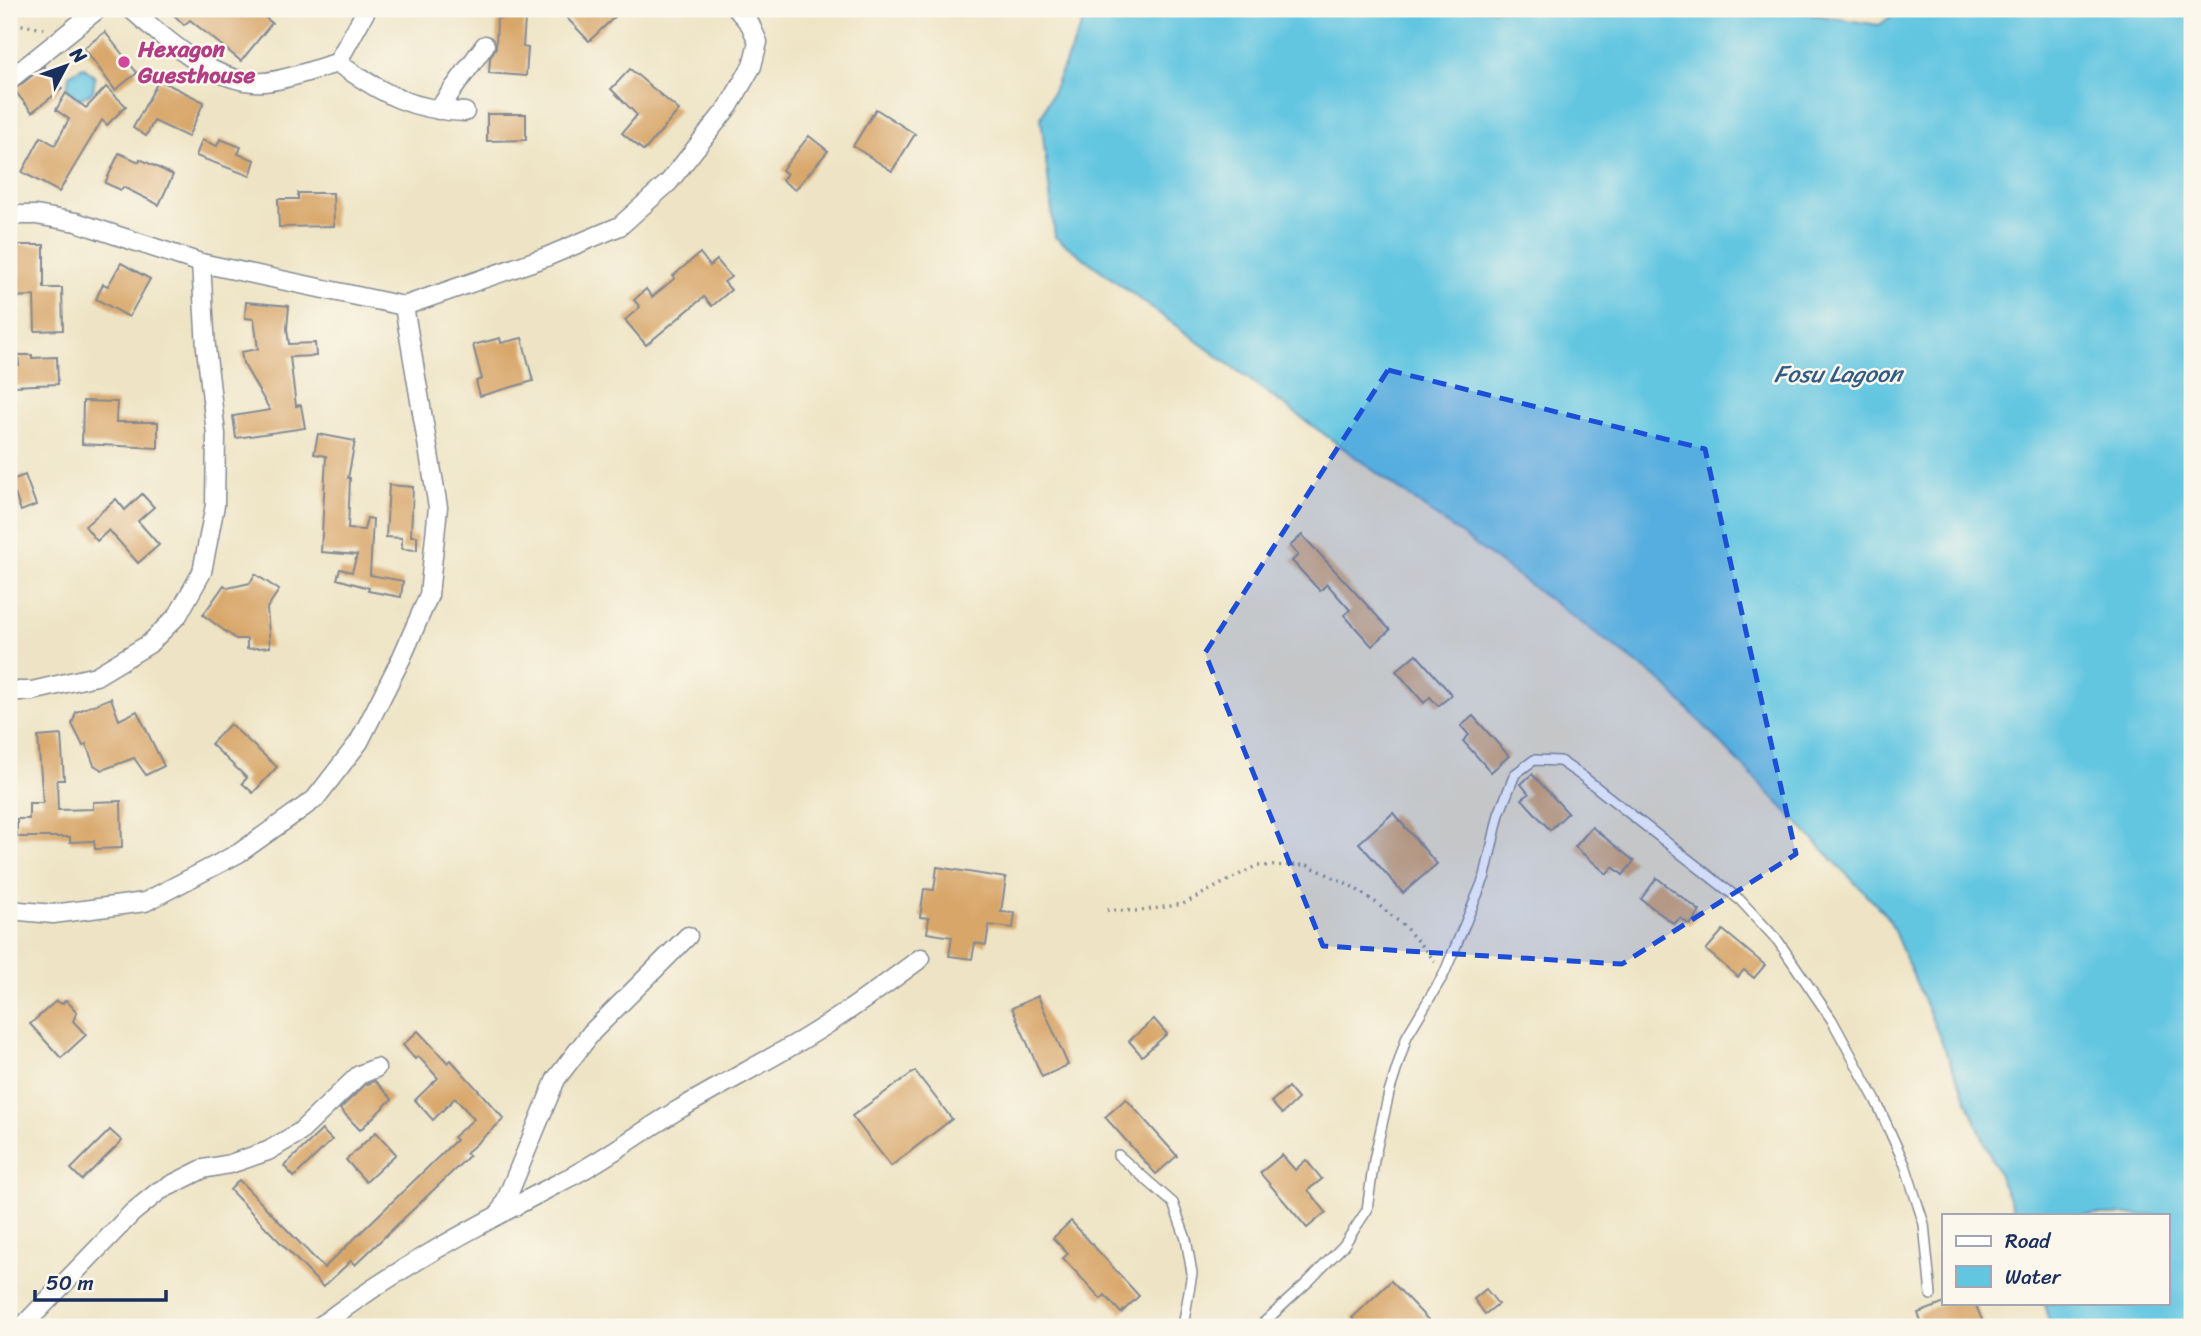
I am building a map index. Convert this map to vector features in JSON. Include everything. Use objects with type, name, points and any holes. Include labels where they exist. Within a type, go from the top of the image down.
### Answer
[{"type":"street","points":[[131,9],[153,29],[214,71],[240,80],[267,82],[337,63],[367,9]]},
{"type":"street","points":[[9,215],[36,215],[76,222],[201,262],[404,306],[546,257],[620,226],[668,182],[729,106],[752,66],[758,42],[750,24],[737,9]]},
{"type":"street","points":[[9,80],[95,10]]},
{"type":"street","points":[[438,110],[485,45]]},
{"type":"street","points":[[337,63],[403,102],[438,110],[465,112]]},
{"type":"street","points":[[9,691],[32,691],[96,676],[149,644],[178,615],[202,572],[215,505],[216,434],[206,348],[201,262]]},
{"type":"street","points":[[9,910],[53,914],[145,902],[239,853],[315,799],[359,742],[401,659],[429,595],[432,570],[438,507],[404,306]]},
{"type":"street","points":[[501,1212],[556,1079],[592,1032],[688,936]]},
{"type":"street","points":[[319,1327],[377,1286],[501,1212],[576,1174],[655,1123],[801,1040],[859,1004],[920,958]]},
{"type":"street","points":[[22,1327],[132,1213],[159,1191],[203,1169],[268,1152],[300,1132],[359,1075],[376,1068]]},
{"type":"lane","points":[[1259,1327],[1344,1245],[1367,1210],[1374,1160],[1389,1093],[1407,1036],[1444,974],[1485,876],[1499,814],[1515,774],[1534,760],[1560,761],[1582,775],[1740,900],[1778,942],[1832,1020],[1876,1101],[1905,1165],[1924,1224],[1931,1295]]},
{"type":"lane","points":[[1118,1155],[1173,1203],[1186,1239],[1192,1273],[1183,1327]]},
{"type":"path","points":[[9,19],[17,24],[68,34]]},
{"type":"path","points":[[1107,910],[1140,911],[1183,904],[1256,866],[1307,865],[1348,884],[1384,909],[1404,925],[1444,974]]},
{"type":"highlighted area","points":[[1388,370],[1705,449],[1796,854],[1622,964],[1323,946],[1205,653]]},
{"type":"water","name":"Fosu Lagoon","points":[[1089,9],[1777,9],[1879,25],[1902,9],[2192,9],[2192,1327],[2051,1327],[2044,1304],[2170,1304],[2170,1214],[2016,1214],[1888,917],[1661,681],[1055,237],[1041,118]]},
{"type":"water","points":[[83,67],[95,77],[93,92],[79,99],[67,89],[69,75]]},
{"type":"building","points":[[168,9],[254,9],[272,23],[241,61],[190,20],[184,25]]},
{"type":"building","points":[[575,9],[623,9],[589,41],[566,17]]},
{"type":"building","points":[[497,18],[525,19],[523,47],[528,48],[526,76],[489,73],[490,58],[496,47]]},
{"type":"building","points":[[105,32],[137,73],[115,90],[84,48]]},
{"type":"building","points":[[44,66],[62,89],[32,112],[14,90]]},
{"type":"building","points":[[630,69],[679,110],[644,151],[622,133],[637,115],[611,89]]},
{"type":"building","points":[[159,80],[204,102],[188,137],[154,121],[146,136],[133,128]]},
{"type":"building","points":[[106,87],[126,106],[107,125],[102,120],[59,192],[22,172],[41,137],[55,145],[69,119],[56,110],[66,93],[86,108]]},
{"type":"building","points":[[876,109],[915,134],[892,171],[853,146]]},
{"type":"building","points":[[487,114],[526,114],[526,140],[487,141]]},
{"type":"building","points":[[809,136],[828,151],[795,190],[782,180],[787,174],[782,170]]},
{"type":"building","points":[[220,139],[241,147],[238,154],[255,160],[250,176],[196,156],[202,140],[217,146]]},
{"type":"building","points":[[119,153],[139,162],[140,159],[173,175],[159,205],[123,187],[121,190],[105,183]]},
{"type":"building","points":[[298,193],[333,193],[334,226],[279,227],[278,199],[298,199]]},
{"type":"building","points":[[15,245],[44,245],[44,288],[62,288],[63,330],[35,331],[34,296],[9,297],[9,271],[15,271]]},
{"type":"building","points":[[700,253],[710,266],[717,260],[731,277],[724,282],[731,290],[712,306],[704,297],[646,345],[625,320],[640,307],[634,300],[646,289],[652,297]]},
{"type":"building","points":[[121,263],[150,279],[129,317],[96,299],[103,284],[108,286]]},
{"type":"building","points":[[246,302],[289,306],[289,344],[315,343],[316,356],[290,357],[296,406],[301,405],[305,428],[236,438],[233,416],[270,410],[243,363],[241,352],[258,349],[254,319],[245,318]]},
{"type":"building","points":[[500,338],[501,343],[522,338],[533,381],[480,396],[476,381],[482,379],[473,345]]},
{"type":"building","points":[[18,355],[32,355],[32,358],[57,357],[58,384],[13,386],[12,365],[19,365]]},
{"type":"building","points":[[83,401],[117,402],[116,422],[158,422],[158,448],[82,444]]},
{"type":"building","points":[[318,434],[355,441],[348,478],[348,529],[364,530],[367,518],[373,519],[370,575],[403,581],[401,597],[368,591],[369,588],[337,579],[340,569],[352,572],[357,555],[321,552],[326,456],[314,454]]},
{"type":"building","points":[[25,475],[36,505],[21,511],[15,494],[12,495],[9,481]]},
{"type":"building","points":[[389,485],[413,487],[411,536],[417,536],[417,550],[402,549],[402,538],[386,537]]},
{"type":"building","points":[[142,494],[154,507],[138,521],[159,545],[138,563],[109,530],[97,541],[85,526],[116,499],[125,510]]},
{"type":"building","points":[[1302,535],[1390,630],[1372,646],[1344,615],[1350,610],[1327,584],[1320,591],[1292,561],[1298,555],[1290,546]]},
{"type":"building","points":[[255,574],[279,590],[267,608],[270,647],[247,649],[247,639],[236,639],[203,615],[224,585],[228,588],[250,583]]},
{"type":"building","points":[[1416,654],[1452,695],[1438,706],[1430,697],[1424,703],[1396,671]]},
{"type":"building","points":[[111,698],[119,720],[137,711],[164,766],[146,775],[134,758],[102,770],[94,765],[86,744],[83,746],[72,724],[76,712]]},
{"type":"building","points":[[1473,716],[1509,756],[1491,772],[1463,741],[1469,735],[1461,726]]},
{"type":"building","points":[[230,724],[277,767],[253,793],[242,783],[247,778],[211,744]]},
{"type":"building","points":[[61,735],[64,780],[57,780],[58,810],[93,809],[93,802],[121,801],[122,848],[95,849],[94,841],[70,842],[70,837],[17,837],[17,819],[29,819],[29,803],[43,803],[38,737]]},
{"type":"building","points":[[1532,774],[1568,813],[1550,830],[1522,799],[1529,794],[1521,784]]},
{"type":"building","points":[[1393,813],[1437,864],[1403,893],[1359,843]]},
{"type":"building","points":[[1592,827],[1634,861],[1623,875],[1613,867],[1607,874],[1575,847]]},
{"type":"building","points":[[937,867],[1006,878],[1001,912],[1015,913],[1013,928],[989,925],[986,945],[975,943],[972,959],[949,956],[952,937],[927,933],[929,918],[920,917],[924,889],[934,890]]},
{"type":"building","points":[[1657,878],[1700,911],[1690,925],[1680,918],[1674,924],[1641,899]]},
{"type":"building","points":[[1723,930],[1765,965],[1754,978],[1744,970],[1738,977],[1706,950]]},
{"type":"building","points":[[1038,996],[1068,1065],[1042,1077],[1012,1008]]},
{"type":"building","points":[[66,1000],[77,1012],[73,1021],[86,1035],[61,1058],[30,1024],[56,1001],[62,1004]]},
{"type":"building","points":[[1154,1019],[1167,1034],[1142,1056],[1129,1041]]},
{"type":"building","points":[[418,1031],[448,1063],[451,1060],[504,1119],[466,1153],[469,1156],[355,1265],[351,1261],[323,1287],[230,1190],[239,1180],[324,1268],[456,1140],[453,1137],[474,1119],[455,1098],[433,1120],[415,1100],[438,1078],[418,1056],[415,1059],[403,1045]]},
{"type":"building","points":[[915,1071],[952,1119],[891,1166],[852,1116]]},
{"type":"building","points":[[375,1081],[392,1099],[360,1130],[340,1109],[365,1085]]},
{"type":"building","points":[[1288,1087],[1298,1099],[1282,1114],[1271,1102]]},
{"type":"building","points":[[1126,1099],[1177,1156],[1156,1174],[1105,1117]]},
{"type":"building","points":[[110,1130],[122,1141],[82,1180],[71,1169]]},
{"type":"building","points":[[322,1130],[332,1140],[294,1177],[284,1166]]},
{"type":"building","points":[[376,1132],[396,1154],[366,1182],[346,1160]]},
{"type":"building","points":[[1282,1155],[1295,1170],[1306,1160],[1322,1179],[1308,1190],[1326,1212],[1307,1228],[1260,1173]]},
{"type":"building","points":[[1071,1221],[1139,1296],[1121,1313],[1105,1295],[1101,1299],[1063,1258],[1068,1254],[1053,1238]]},
{"type":"building","points":[[1391,1281],[1435,1327],[1361,1327],[1352,1318]]},
{"type":"building","points":[[1486,1289],[1498,1304],[1485,1314],[1474,1299]]},
{"type":"building","points":[[1942,1304],[1975,1304],[1985,1327],[1923,1327],[1918,1313]]},
{"type":"place","name":"Hexagon Guesthouse","points":[[124,62]]}]
